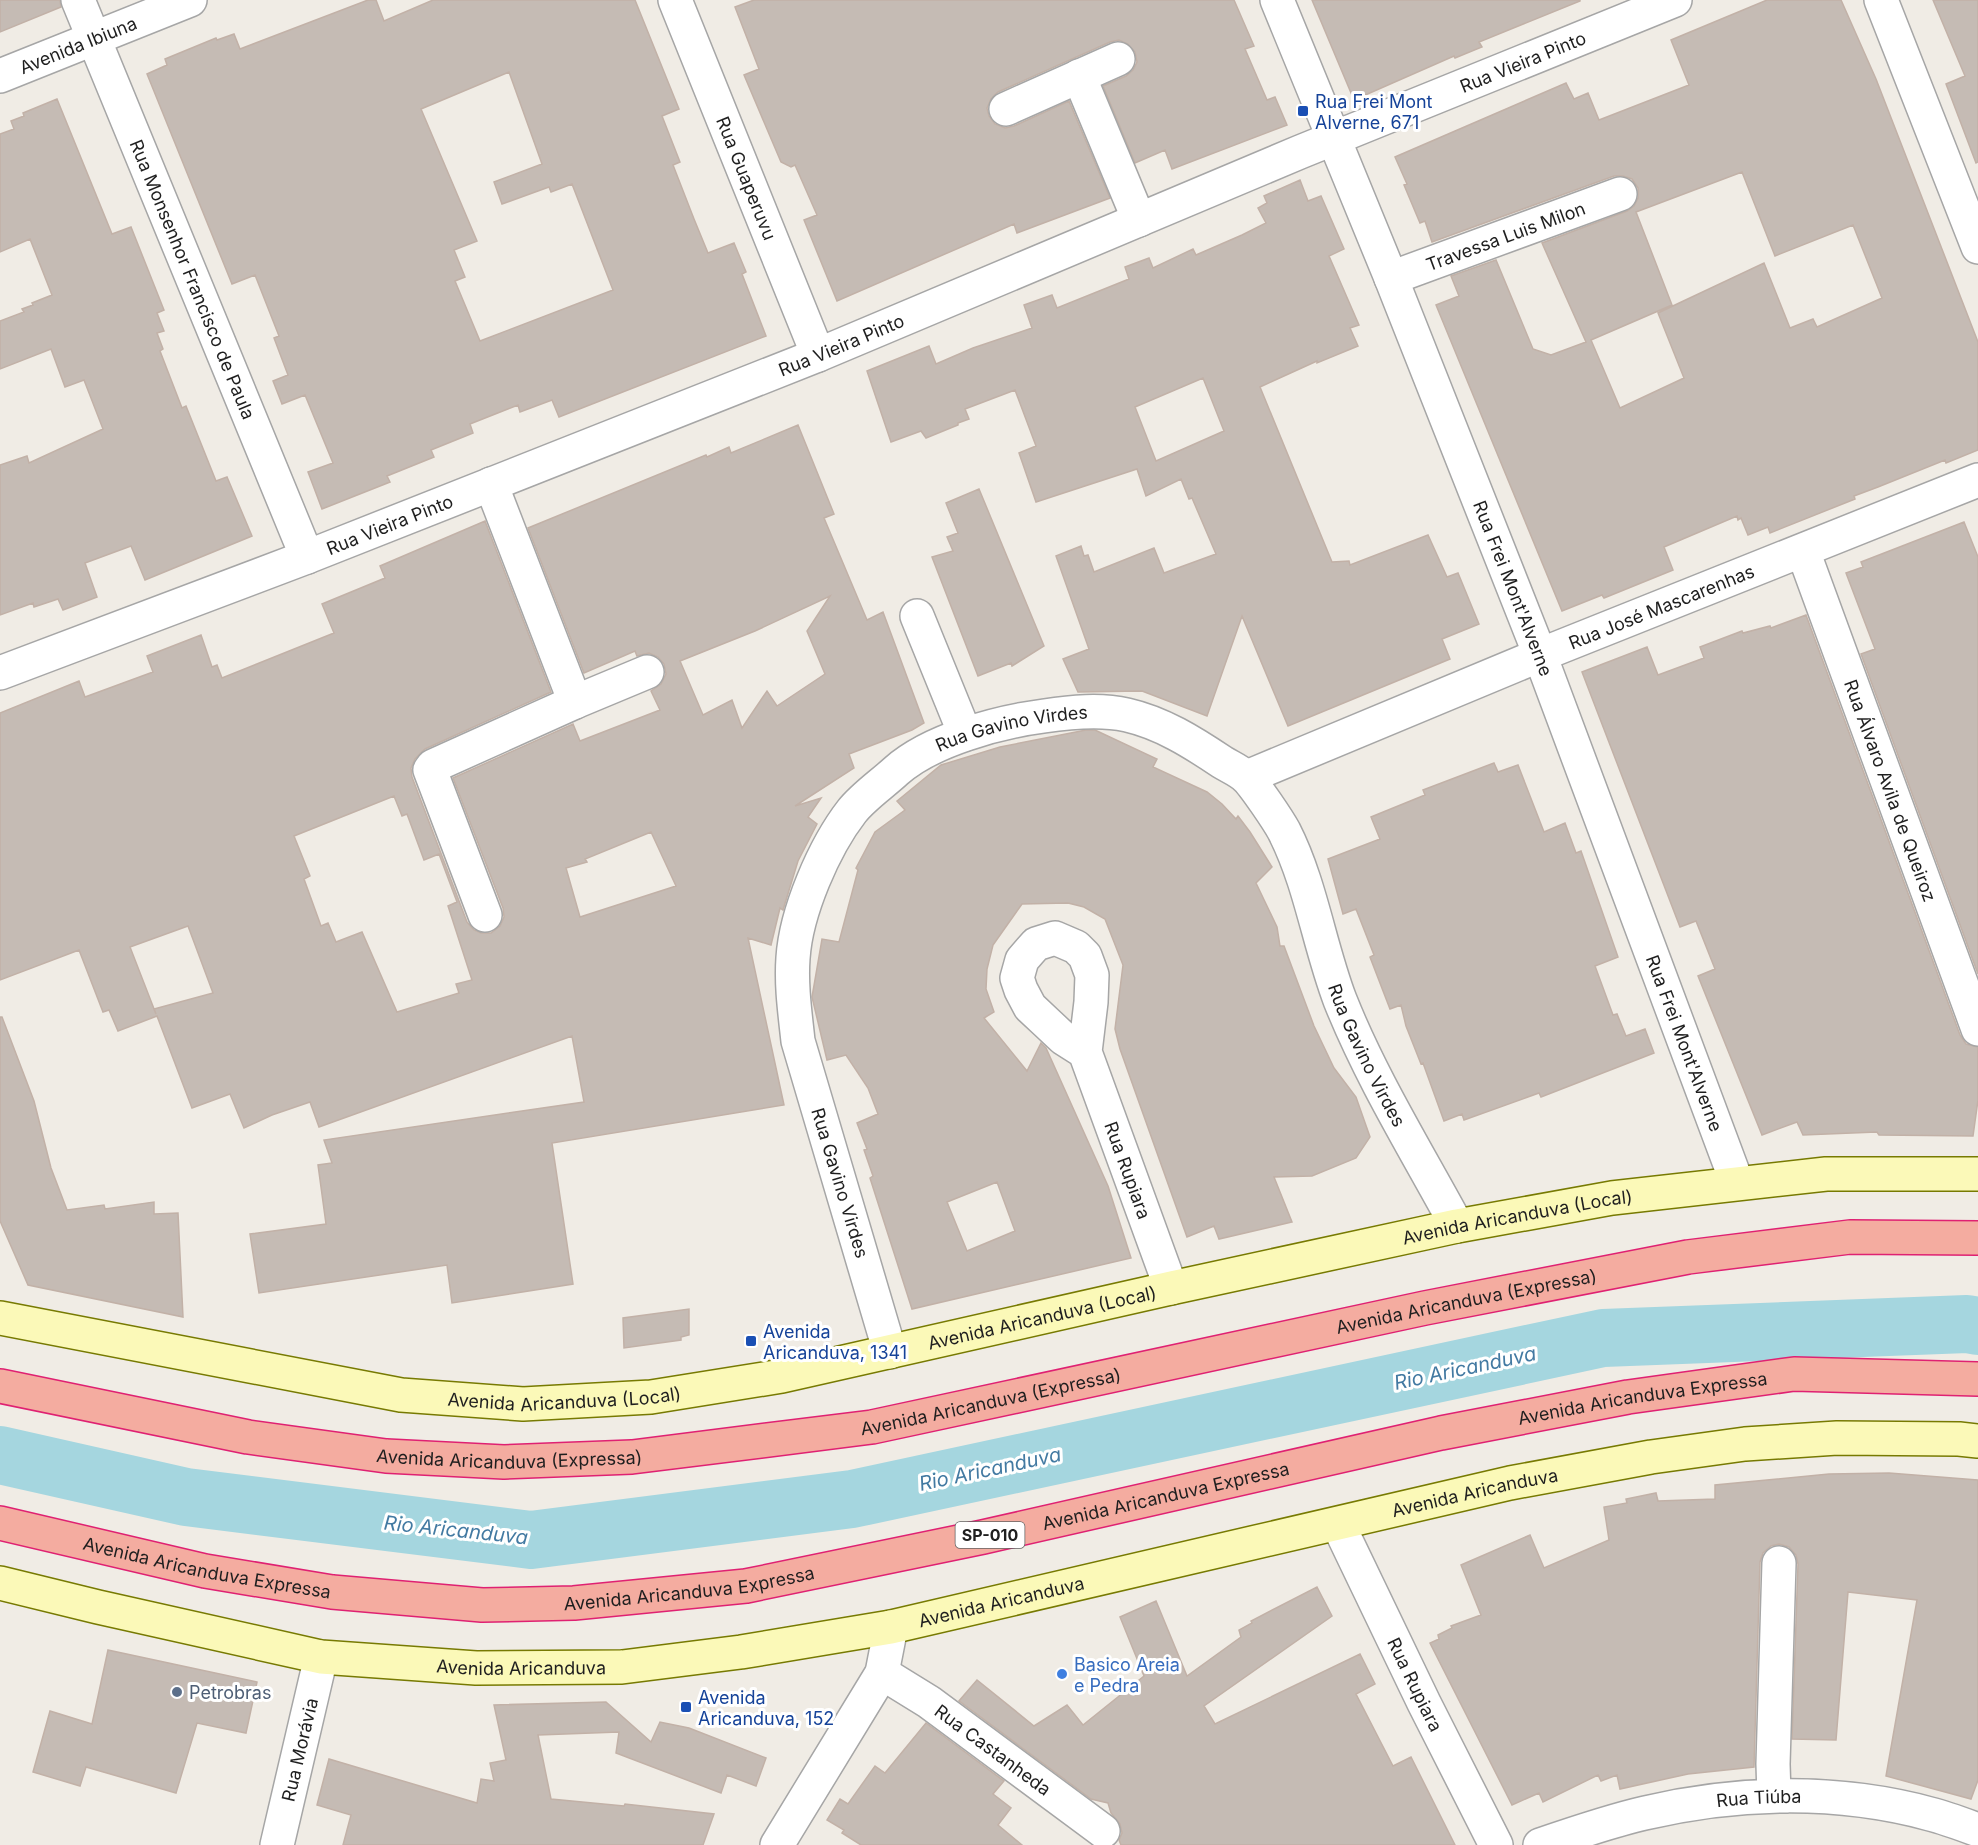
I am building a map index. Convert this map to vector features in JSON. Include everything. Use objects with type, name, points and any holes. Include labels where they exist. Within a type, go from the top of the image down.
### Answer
[{"type":"highway","name":"Avenida Aricanduva (Expressa)","points":[[0,1386],[248,1437],[386,1456],[504,1462],[632,1457],[872,1426],[1425,1308],[1688,1257],[1850,1237],[1978,1238]]},
{"type":"highway","name":"Avenida Aricanduva Expressa","points":[[0,1523],[205,1571],[332,1592],[482,1605],[574,1603],[746,1586],[983,1536],[1430,1436],[1628,1397],[1794,1374],[1978,1379]]},
{"type":"main road","name":"Avenida Aricanduva (Local)","points":[[0,1317],[402,1395],[523,1404],[651,1397],[782,1376],[1457,1226],[1612,1198],[1826,1174],[1978,1174]]},
{"type":"main road","name":"Avenida Aricanduva","points":[[10,1586],[321,1656],[476,1668],[622,1667],[741,1652],[891,1628],[1520,1481],[1651,1458],[1745,1444],[1837,1438],[1978,1441]]},
{"type":"street","name":"Rua Monsenhor Francisco de Paula","points":[[78,0],[307,557]]},
{"type":"street","name":"Avenida Ibiuna","points":[[0,76],[190,0]]},
{"type":"street","name":"Rua Guaperuvu","points":[[675,0],[818,355]]},
{"type":"street","name":"Rua Frei Mont'Alverne","points":[[1277,0],[1391,278],[1540,655],[1737,1183]]},
{"type":"street","name":"Rua Vieira Pinto","points":[[0,673],[307,557],[818,355],[1333,139],[1675,0]]},
{"type":"street","points":[[1881,0],[1978,247]]},
{"type":"street","points":[[1006,109],[1118,59]]},
{"type":"street","points":[[1079,76],[1139,220]]},
{"type":"street","name":"Travessa Luis Milon","points":[[1391,278],[1620,194]]},
{"type":"street","name":"Rua José Mascarenhas","points":[[1247,777],[1540,655],[1978,480]]},
{"type":"street","points":[[491,484],[575,702]]},
{"type":"street","name":"Rua Álvaro Avila de Queiroz","points":[[1803,551],[1978,1029]]},
{"type":"street","points":[[916,616],[965,734]]},
{"type":"street","points":[[485,915],[430,770],[437,764],[647,672]]},
{"type":"street","name":"Rua Gavino Virdes","points":[[890,1352],[798,1041],[793,997],[793,956],[804,907],[827,849],[854,809],[901,767],[938,745],[965,734],[1024,718],[1077,712],[1124,715],[1160,725],[1247,777],[1283,830],[1306,885],[1320,940],[1340,998],[1361,1048],[1457,1226]]},
{"type":"street","name":"Rua Rupiara","points":[[1084,1052],[1171,1288]]},
{"type":"street","name":"Rua Rupiara","points":[[1338,1524],[1424,1703],[1496,1845]]},
{"type":"street","points":[[1774,1795],[1779,1563]]},
{"type":"street","points":[[777,1845],[882,1673],[891,1628]]},
{"type":"street","name":"Rua Morávia","points":[[277,1845],[321,1656]]},
{"type":"street","name":"Rua Castanheda","points":[[882,1673],[929,1702],[1103,1831]]},
{"type":"street","name":"Rua Tiúba","points":[[1540,1845],[1643,1813],[1701,1802],[1774,1795],[1861,1800],[1930,1814],[1978,1830]]},
{"type":"building","points":[[0,0],[60,0],[61,7],[0,32]]},
{"type":"building","points":[[368,0],[376,0],[384,21],[433,0],[635,0],[679,109],[662,116],[680,162],[673,165],[694,219],[708,253],[734,243],[746,272],[742,274],[766,336],[559,417],[552,400],[520,412],[518,405],[470,424],[473,433],[431,450],[434,457],[387,476],[390,482],[322,509],[308,472],[333,463],[305,395],[282,404],[273,381],[288,375],[274,338],[279,336],[255,275],[232,284],[147,74],[167,65],[165,59],[216,38],[217,40],[234,34],[240,49]],"holes":[[[509,72],[542,164],[494,182],[502,204],[549,187],[551,192],[572,184],[613,290],[480,341],[455,281],[465,277],[454,250],[477,241],[421,109]]]},
{"type":"building","points":[[754,0],[1234,0],[1254,46],[1245,49],[1267,100],[1275,97],[1287,125],[1172,169],[1165,150],[1135,163],[1103,86],[1126,76],[1133,70],[1137,62],[1135,52],[1128,44],[1119,40],[1110,42],[998,92],[991,99],[987,108],[995,124],[1005,128],[1069,101],[1110,198],[1017,233],[1014,224],[837,301],[804,220],[817,215],[795,165],[791,167],[781,162],[744,75],[759,69],[735,7]]},
{"type":"building","points":[[1312,0],[1580,1],[1479,42],[1482,47],[1455,58],[1454,56],[1354,100]]},
{"type":"building","points":[[1767,0],[1841,0],[1876,79],[1978,342],[1978,450],[1946,463],[1945,460],[1854,496],[1855,499],[1770,533],[1768,527],[1748,535],[1741,518],[1738,520],[1737,516],[1664,547],[1673,570],[1604,598],[1602,595],[1562,611],[1436,305],[1459,296],[1451,276],[1496,260],[1533,349],[1551,355],[1586,342],[1542,243],[1627,211],[1634,206],[1638,198],[1638,188],[1632,179],[1614,176],[1432,242],[1425,221],[1420,223],[1395,157],[1566,83],[1574,99],[1588,93],[1599,120],[1689,85],[1671,40]],"holes":[[[1742,172],[1775,256],[1853,225],[1882,298],[1817,327],[1813,319],[1790,328],[1764,263],[1658,313],[1684,378],[1620,408],[1591,340],[1672,305],[1636,212]]]},
{"type":"building","points":[[1933,0],[1978,0],[1978,162],[1976,163],[1946,84],[1965,76]]},
{"type":"building","points":[[57,99],[112,234],[131,227],[164,310],[157,313],[164,331],[157,333],[163,349],[160,351],[182,408],[186,406],[216,481],[227,477],[252,536],[145,580],[131,546],[85,563],[97,597],[63,610],[58,599],[34,607],[33,603],[0,615],[0,465],[27,456],[29,463],[103,429],[84,380],[65,387],[51,349],[0,369],[0,321],[24,312],[22,309],[52,295],[30,239],[0,252],[0,134],[14,129],[11,121],[24,116],[23,113]]},
{"type":"building","points":[[1300,180],[1308,201],[1321,196],[1344,249],[1329,256],[1359,325],[1350,328],[1358,346],[1317,363],[1317,361],[1260,387],[1332,562],[1349,561],[1350,565],[1428,535],[1447,577],[1458,573],[1479,624],[1442,639],[1450,659],[1288,726],[1242,616],[1207,716],[1142,691],[1078,692],[1063,659],[1089,649],[1056,556],[1081,546],[1084,556],[1088,555],[1094,572],[1154,548],[1164,573],[1216,554],[1192,498],[1189,499],[1181,479],[1146,496],[1137,469],[1036,502],[1019,453],[1036,446],[1015,390],[965,409],[969,419],[958,425],[926,438],[921,431],[891,442],[867,371],[929,346],[936,364],[973,348],[1032,328],[1024,305],[1052,295],[1057,308],[1129,279],[1125,267],[1149,258],[1153,268],[1193,249],[1196,255],[1266,223],[1258,208],[1267,203],[1264,196]],"holes":[[[1203,378],[1224,431],[1156,461],[1135,407]]]},
{"type":"building","points":[[798,425],[834,514],[824,518],[867,620],[883,612],[924,723],[912,730],[849,754],[854,768],[795,806],[821,798],[808,817],[817,824],[798,861],[783,910],[780,908],[771,945],[748,938],[784,1105],[552,1143],[573,1284],[452,1303],[447,1265],[259,1293],[250,1234],[326,1224],[318,1165],[332,1163],[324,1140],[584,1102],[572,1036],[319,1127],[310,1102],[272,1115],[244,1128],[230,1094],[192,1108],[157,1016],[118,1031],[109,1010],[103,1012],[79,950],[0,980],[0,713],[79,681],[85,697],[153,672],[147,656],[201,635],[212,667],[217,665],[222,678],[334,633],[322,604],[385,578],[380,566],[485,521],[551,692],[425,749],[415,759],[411,768],[412,777],[467,922],[474,930],[491,933],[500,926],[504,917],[503,908],[453,778],[573,724],[580,741],[660,710],[651,691],[661,684],[666,674],[664,664],[658,657],[649,653],[637,656],[635,651],[584,673],[528,528],[706,455],[707,457],[729,447],[731,453]],"holes":[[[830,596],[807,631],[825,674],[777,706],[767,691],[742,728],[732,700],[703,715],[680,661],[755,631]],[[394,796],[402,816],[407,814],[424,860],[439,854],[457,902],[448,906],[472,980],[456,984],[459,993],[397,1012],[362,932],[336,942],[328,923],[321,926],[304,879],[310,876],[294,836]],[[651,832],[676,886],[580,917],[566,868],[587,862],[585,859]],[[188,926],[213,993],[154,1009],[130,947]]]},
{"type":"building","points":[[979,489],[1044,646],[1012,666],[1011,663],[978,676],[932,557],[953,551],[947,537],[958,533],[946,503]]},
{"type":"building","points":[[1964,522],[1978,557],[1978,974],[1861,654],[1875,649],[1846,573],[1863,567],[1861,562]]},
{"type":"building","points":[[1806,615],[1960,1035],[1966,1044],[1978,1047],[1978,1100],[1973,1136],[1879,1135],[1877,1132],[1803,1135],[1797,1122],[1762,1135],[1698,976],[1715,969],[1696,921],[1680,927],[1582,672],[1647,647],[1658,675],[1704,658],[1700,647],[1742,631],[1743,633],[1770,626],[1771,628]]},
{"type":"building","points":[[1095,730],[1157,759],[1153,767],[1207,792],[1236,819],[1238,816],[1272,867],[1256,883],[1277,927],[1280,946],[1284,946],[1314,1026],[1334,1068],[1356,1097],[1370,1137],[1356,1158],[1312,1176],[1274,1177],[1292,1222],[1219,1239],[1214,1226],[1187,1237],[1120,1049],[1115,1029],[1123,965],[1105,919],[1084,907],[1068,903],[1022,904],[993,945],[987,969],[986,989],[994,1012],[984,1018],[1027,1071],[1041,1043],[1046,1048],[1108,1186],[1131,1258],[912,1309],[870,1178],[873,1176],[864,1150],[867,1149],[857,1123],[878,1114],[868,1088],[846,1055],[827,1060],[812,997],[822,939],[839,942],[858,870],[856,868],[875,832],[905,810],[897,801],[941,765],[1000,747]],"holes":[[[997,1182],[1015,1231],[967,1251],[947,1202]]]},
{"type":"building","points":[[1494,763],[1498,772],[1518,765],[1544,832],[1565,823],[1576,853],[1581,851],[1618,957],[1595,966],[1613,1015],[1617,1014],[1626,1036],[1645,1029],[1654,1053],[1541,1097],[1539,1093],[1464,1120],[1462,1114],[1444,1121],[1423,1063],[1421,1064],[1406,1026],[1401,1005],[1390,1009],[1370,957],[1374,955],[1356,909],[1343,914],[1328,859],[1380,839],[1371,817],[1425,795],[1423,790]]},
{"type":"building","points":[[0,1017],[2,1017],[34,1101],[51,1168],[67,1210],[104,1205],[105,1209],[154,1202],[154,1214],[178,1213],[183,1317],[28,1285],[0,1221]]},
{"type":"building","points":[[689,1309],[689,1335],[681,1337],[681,1340],[624,1348],[623,1318]]},
{"type":"building","points":[[1889,1473],[1978,1480],[1978,1780],[1971,1799],[1886,1776],[1917,1600],[1848,1592],[1836,1740],[1792,1739],[1798,1564],[1796,1555],[1789,1547],[1779,1544],[1771,1546],[1763,1553],[1760,1562],[1754,1767],[1688,1774],[1620,1789],[1617,1775],[1601,1781],[1598,1775],[1543,1802],[1539,1793],[1512,1805],[1430,1643],[1439,1639],[1438,1635],[1452,1628],[1451,1626],[1481,1615],[1461,1565],[1530,1535],[1544,1568],[1609,1540],[1604,1507],[1627,1503],[1626,1499],[1656,1493],[1658,1501],[1715,1499],[1715,1485],[1829,1474]]},
{"type":"building","points":[[1317,1587],[1332,1616],[1204,1706],[1215,1724],[1360,1654],[1375,1684],[1356,1694],[1393,1766],[1411,1757],[1455,1845],[1121,1845],[1120,1824],[1111,1813],[1108,1803],[1091,1799],[959,1701],[977,1680],[1034,1726],[1067,1705],[1083,1725],[1144,1676],[1120,1617],[1156,1601],[1187,1676],[1241,1637],[1239,1630],[1252,1623],[1251,1621]]},
{"type":"building","points":[[108,1650],[257,1682],[246,1733],[197,1723],[176,1793],[86,1767],[80,1786],[33,1772],[50,1711],[92,1724]]},
{"type":"building","points":[[606,1702],[651,1742],[660,1722],[689,1728],[766,1758],[756,1786],[727,1775],[721,1793],[616,1753],[619,1732],[538,1735],[551,1799],[624,1806],[625,1804],[714,1814],[703,1845],[343,1845],[351,1815],[317,1805],[329,1759],[477,1803],[481,1779],[494,1781],[490,1763],[506,1760],[494,1705]]},
{"type":"building","points":[[926,1723],[1004,1781],[993,1794],[1011,1808],[998,1825],[1022,1845],[861,1845],[842,1833],[844,1830],[827,1820],[840,1799],[848,1804],[875,1766],[885,1773]]},
{"type":"waterway","name":"Rio Aricanduva","points":[[0,1455],[186,1497],[531,1540],[852,1499],[1603,1338],[1967,1324],[1978,1326]]},
{"type":"place","name":"Rua Frei Mont Alverne, 671","points":[[1303,111]]},
{"type":"place","name":"Avenida Aricanduva, 1341","points":[[751,1341]]},
{"type":"place","name":"Basico Areia e Pedra","points":[[1062,1674]]},
{"type":"place","name":"Petrobras","points":[[177,1692]]},
{"type":"place","name":"Avenida Aricanduva, 152","points":[[686,1707]]}]
